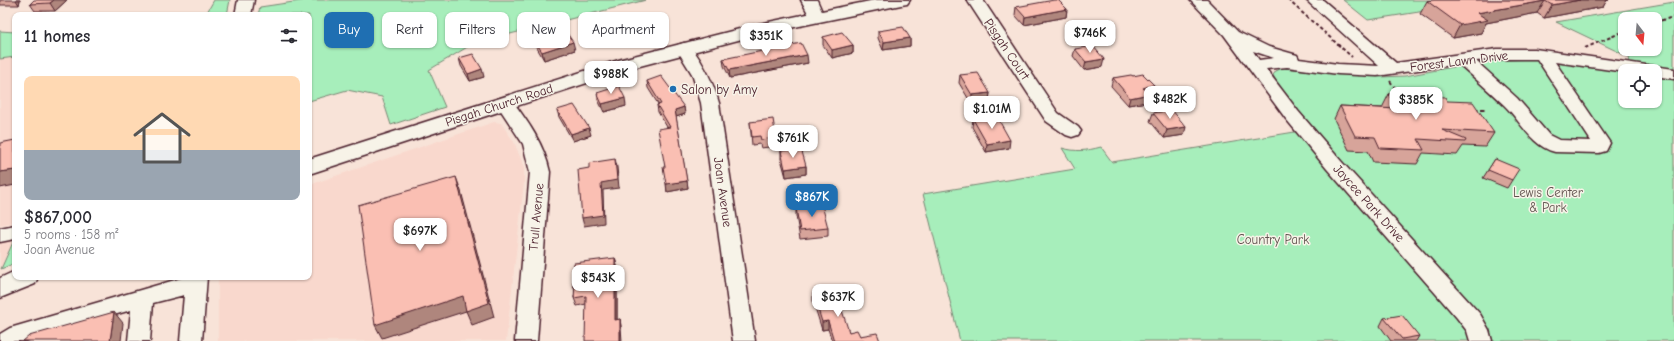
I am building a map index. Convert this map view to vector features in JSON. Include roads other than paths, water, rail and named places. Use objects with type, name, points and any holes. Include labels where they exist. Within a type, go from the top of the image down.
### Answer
[{"type":"main road","name":"Pisgah Church Road","points":[[312,166],[630,63],[813,8],[901,0]]},
{"type":"main road","points":[[0,288],[19,280]]},
{"type":"street","points":[[243,12],[246,0]]},
{"type":"street","name":"Pisgah Court","points":[[975,0],[1052,117],[1072,131]]},
{"type":"street","name":"Forest Lawn Drive","points":[[1198,0],[1230,32],[1255,65],[1286,62],[1357,70],[1388,70],[1497,54],[1542,55],[1674,74]]},
{"type":"street","points":[[1314,0],[1388,70]]},
{"type":"street","name":"Forest Lawn Drive","points":[[1230,32],[1263,50],[1315,65]]},
{"type":"street","name":"Joan Avenue","points":[[684,48],[702,76],[710,103],[744,341]]},
{"type":"street","points":[[1462,58],[1500,91],[1549,144],[1555,146],[1599,147],[1601,143],[1599,139],[1542,55]]},
{"type":"street","name":"Jaycee Park Drive","points":[[1255,65],[1292,115],[1334,165],[1471,319],[1480,335],[1480,341]]},
{"type":"street","name":"Trull Avenue","points":[[506,103],[533,144],[539,160],[540,172],[526,341]]},
{"type":"street","points":[[0,235],[12,233]]},
{"type":"street","points":[[8,341],[18,334],[30,330],[143,298],[196,280],[191,341]]},
{"type":"street","points":[[139,341],[143,298]]},
{"type":"place","name":"Salon by Amy","points":[[673,89]]},
{"type":"park label","name":"Lewis Center & Park","points":[[1548,200]]},
{"type":"park label","name":"Country Park","points":[[1273,239]]}]
